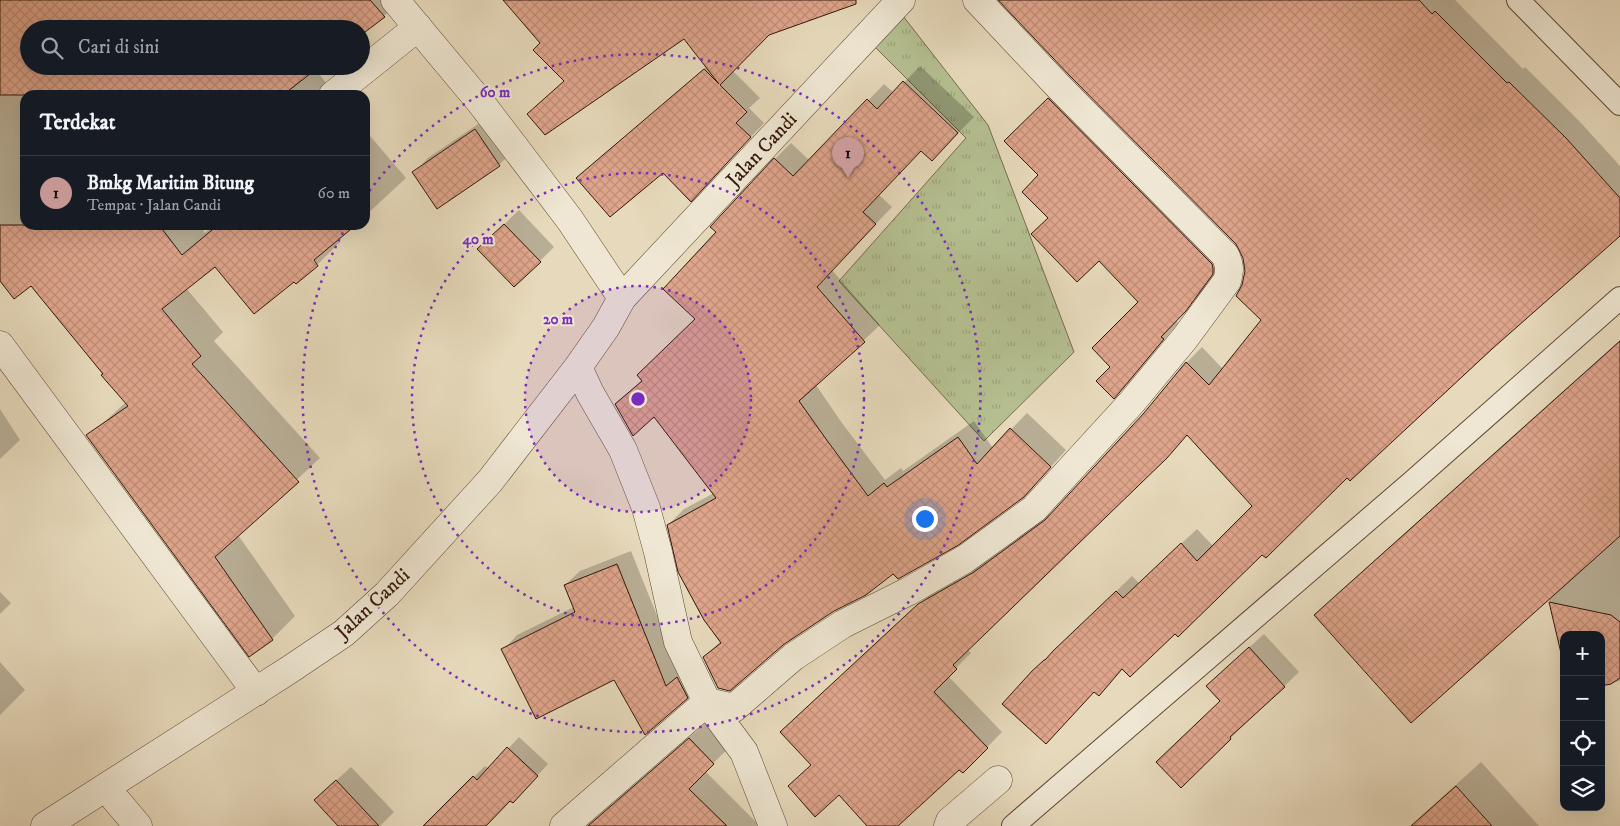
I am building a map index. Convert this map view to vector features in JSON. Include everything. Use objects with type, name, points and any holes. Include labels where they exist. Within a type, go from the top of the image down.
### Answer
[{"type":"street","points":[[396,0],[481,103],[570,220],[622,298]]},
{"type":"street","name":"Jalan Candi","points":[[45,826],[256,692],[344,632],[387,594],[490,481],[578,367],[606,326],[622,298],[901,0]]},
{"type":"street","points":[[707,702],[734,708],[793,658],[843,624],[965,559],[1034,509],[1132,402],[1185,338],[1227,281],[1230,271],[1225,255],[1059,87],[978,0]]},
{"type":"street","points":[[370,65],[418,27]]},
{"type":"street","points":[[339,90],[358,75]]},
{"type":"street","points":[[0,345],[256,692]]},
{"type":"street","points":[[578,367],[590,393],[623,450],[646,508],[658,552],[676,637],[707,702],[744,752],[773,826]]},
{"type":"street","points":[[564,826],[707,702]]},
{"type":"street","points":[[948,826],[950,821],[998,780]]},
{"type":"street","points":[[106,788],[138,826]]},
{"type":"lane","points":[[1518,0],[1620,104]]},
{"type":"lane","points":[[1013,826],[1419,475],[1620,298]]},
{"type":"green space","points":[[903,16],[988,125],[1074,352],[984,441],[839,281],[966,138],[872,44]]},
{"type":"building","points":[[0,0],[370,0],[385,17],[370,28],[370,20],[20,20],[20,75],[309,75],[289,90],[20,90],[20,95],[0,95]]},
{"type":"building","points":[[503,0],[856,0],[856,4],[769,35],[720,85],[747,112],[736,123],[751,137],[691,202],[663,173],[610,217],[576,178],[704,69],[719,84],[684,39],[545,135],[527,114],[564,81],[533,50],[540,43]]},
{"type":"building","points":[[998,0],[1419,0],[1432,14],[1435,11],[1507,83],[1509,82],[1566,138],[1620,198],[1620,236],[1492,349],[1350,481],[1347,478],[1266,558],[1262,555],[1178,637],[1175,634],[1130,677],[1122,669],[1099,696],[1094,692],[1046,744],[1002,704],[1032,671],[1116,591],[1123,598],[1181,543],[1197,561],[1252,506],[1187,435],[1167,458],[953,665],[957,669],[934,692],[988,748],[963,773],[959,770],[898,826],[867,826],[839,795],[815,817],[788,786],[811,765],[780,732],[918,604],[974,572],[1045,520],[1144,413],[1186,362],[1209,385],[1261,320],[1236,296],[1242,285],[1245,271],[1243,258],[1236,244],[1070,76]]},
{"type":"building","points":[[903,81],[958,133],[932,161],[921,151],[863,212],[876,224],[817,287],[865,342],[799,401],[868,496],[884,483],[887,487],[958,437],[977,464],[1010,428],[1051,467],[1024,497],[957,546],[898,579],[893,574],[866,595],[834,611],[783,645],[730,691],[718,688],[703,657],[721,643],[704,620],[678,572],[667,525],[716,498],[654,417],[633,436],[615,404],[642,381],[637,375],[695,319],[663,289],[716,232],[710,227],[774,158],[793,176],[867,99],[877,109]]},
{"type":"building","points":[[1048,98],[1212,264],[1213,268],[1213,274],[1186,311],[1161,337],[1164,339],[1114,399],[1096,381],[1110,367],[1092,348],[1138,302],[1099,261],[1077,282],[1031,234],[1048,218],[1022,192],[1038,175],[1004,141]]},
{"type":"building","points":[[475,129],[500,166],[437,209],[412,172]]},
{"type":"building","points":[[504,224],[541,262],[514,287],[477,249]]},
{"type":"building","points":[[0,225],[20,225],[20,230],[163,230],[182,255],[212,230],[350,230],[314,260],[318,266],[296,284],[294,282],[254,314],[215,267],[162,309],[201,356],[192,364],[299,482],[215,557],[273,640],[249,657],[86,435],[128,406],[101,375],[103,374],[31,286],[14,299],[0,281]]},
{"type":"building","points":[[1620,341],[1620,536],[1411,723],[1314,615]]},
{"type":"building","points":[[617,564],[666,686],[677,677],[688,698],[645,735],[614,680],[536,719],[501,649],[575,612],[564,585]]},
{"type":"building","points":[[1549,602],[1611,615],[1620,622],[1620,678],[1611,684],[1605,685],[1605,631],[1560,631],[1560,649]]},
{"type":"building","points":[[1249,647],[1285,687],[1230,737],[1231,739],[1181,788],[1156,762],[1220,701],[1206,686]]},
{"type":"building","points":[[689,738],[714,764],[689,789],[727,826],[588,826]]},
{"type":"building","points":[[507,747],[538,776],[513,803],[510,801],[486,826],[423,826],[473,776],[477,780]]},
{"type":"building","points":[[336,780],[379,826],[338,826],[314,800]]},
{"type":"building","points":[[1456,786],[1492,826],[1411,826]]},
{"type":"place","name":"Bmkg Maritim Bitung","points":[[848,178]]}]
